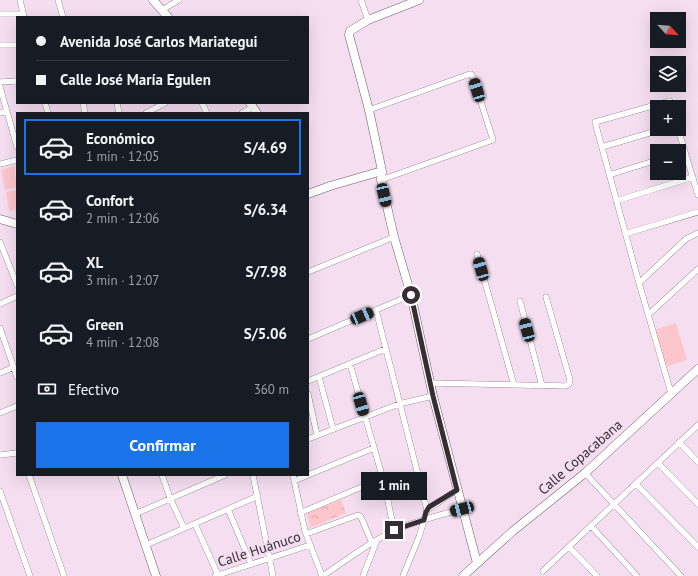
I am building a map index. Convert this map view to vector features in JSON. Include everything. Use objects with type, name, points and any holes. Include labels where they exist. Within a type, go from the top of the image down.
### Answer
[{"type":"street","points":[[0,14],[24,15],[20,0]]},
{"type":"street","points":[[58,0],[62,16]]},
{"type":"street","points":[[153,0],[167,16]]},
{"type":"street","points":[[162,10],[179,0]]},
{"type":"street","points":[[361,0],[368,20]]},
{"type":"street","points":[[419,0],[368,20],[350,31],[349,35],[369,110],[382,171],[381,180],[394,237],[411,295],[430,384],[477,563]]},
{"type":"street","points":[[0,45],[16,45]]},
{"type":"street","points":[[369,110],[471,74],[493,140],[381,180]]},
{"type":"street","points":[[0,82],[16,81]]},
{"type":"street","points":[[0,87],[16,144]]},
{"type":"street","points":[[148,112],[163,104]]},
{"type":"street","points":[[650,107],[595,122],[671,394]]},
{"type":"street","points":[[0,112],[7,112]]},
{"type":"street","points":[[602,147],[650,133]]},
{"type":"street","points":[[0,164],[16,160]]},
{"type":"street","points":[[686,161],[693,177],[698,195]]},
{"type":"street","points":[[609,175],[650,162]]},
{"type":"street","points":[[309,194],[382,171]]},
{"type":"street","points":[[616,201],[693,177]]},
{"type":"street","points":[[626,234],[698,212]]},
{"type":"street","points":[[0,219],[16,224]]},
{"type":"street","points":[[639,283],[686,239],[698,233]]},
{"type":"street","points":[[309,272],[394,237]]},
{"type":"street","points":[[0,242],[16,282]]},
{"type":"street","points":[[477,254],[514,385]]},
{"type":"street","points":[[648,315],[698,269]]},
{"type":"street","points":[[309,339],[411,295]]},
{"type":"street","points":[[0,304],[16,296]]},
{"type":"street","points":[[430,384],[542,386],[566,386],[569,384],[570,380],[546,297]]},
{"type":"street","points":[[520,301],[542,386]]},
{"type":"street","points":[[376,310],[427,510],[419,536],[403,576]]},
{"type":"street","points":[[0,328],[16,374]]},
{"type":"street","points":[[309,381],[385,349]]},
{"type":"street","points":[[350,364],[383,478],[394,530]]},
{"type":"street","points":[[0,373],[14,367]]},
{"type":"street","name":"Calle Copacabana","points":[[463,576],[513,531],[585,473],[698,369]]},
{"type":"street","points":[[319,377],[333,429]]},
{"type":"street","points":[[309,439],[399,404],[433,396]]},
{"type":"street","points":[[309,399],[317,435]]},
{"type":"street","points":[[0,413],[16,406]]},
{"type":"street","points":[[543,571],[698,425]]},
{"type":"street","points":[[679,442],[698,462]]},
{"type":"street","points":[[309,475],[374,448]]},
{"type":"street","points":[[0,455],[16,453]]},
{"type":"street","points":[[658,463],[698,504]]},
{"type":"street","points":[[585,473],[613,505],[681,576]]},
{"type":"street","points":[[29,476],[62,576]]},
{"type":"street","points":[[122,476],[156,576]]},
{"type":"street","points":[[162,476],[170,498],[184,528]]},
{"type":"street","points":[[135,514],[223,476]]},
{"type":"street","points":[[253,476],[273,576]]},
{"type":"street","points":[[303,476],[293,478],[306,534],[322,576],[394,530],[462,509]]},
{"type":"street","points":[[300,513],[383,478]]},
{"type":"street","points":[[636,484],[698,547]]},
{"type":"street","points":[[427,510],[457,490]]},
{"type":"street","points":[[0,491],[30,576]]},
{"type":"street","points":[[146,545],[258,496]]},
{"type":"street","points":[[228,509],[250,564]]},
{"type":"street","points":[[306,534],[358,515],[361,517],[372,543]]},
{"type":"street","points":[[195,524],[216,576]]},
{"type":"street","points":[[591,526],[637,576]]},
{"type":"street","points":[[363,576],[377,540]]},
{"type":"street","name":"Calle Huánuco","points":[[216,576],[310,544]]},
{"type":"street","points":[[569,547],[597,576]]},
{"type":"green space","points":[[14,166],[16,187],[5,190],[1,170]]},
{"type":"green space","points":[[16,190],[16,209],[9,211],[6,192]]},
{"type":"green space","points":[[676,323],[687,360],[665,367],[654,330]]},
{"type":"green space","points":[[341,500],[346,513],[310,528],[307,513]]},
{"type":"route","points":[[394,530],[424,520],[429,507],[457,490],[433,396],[411,295]]}]
